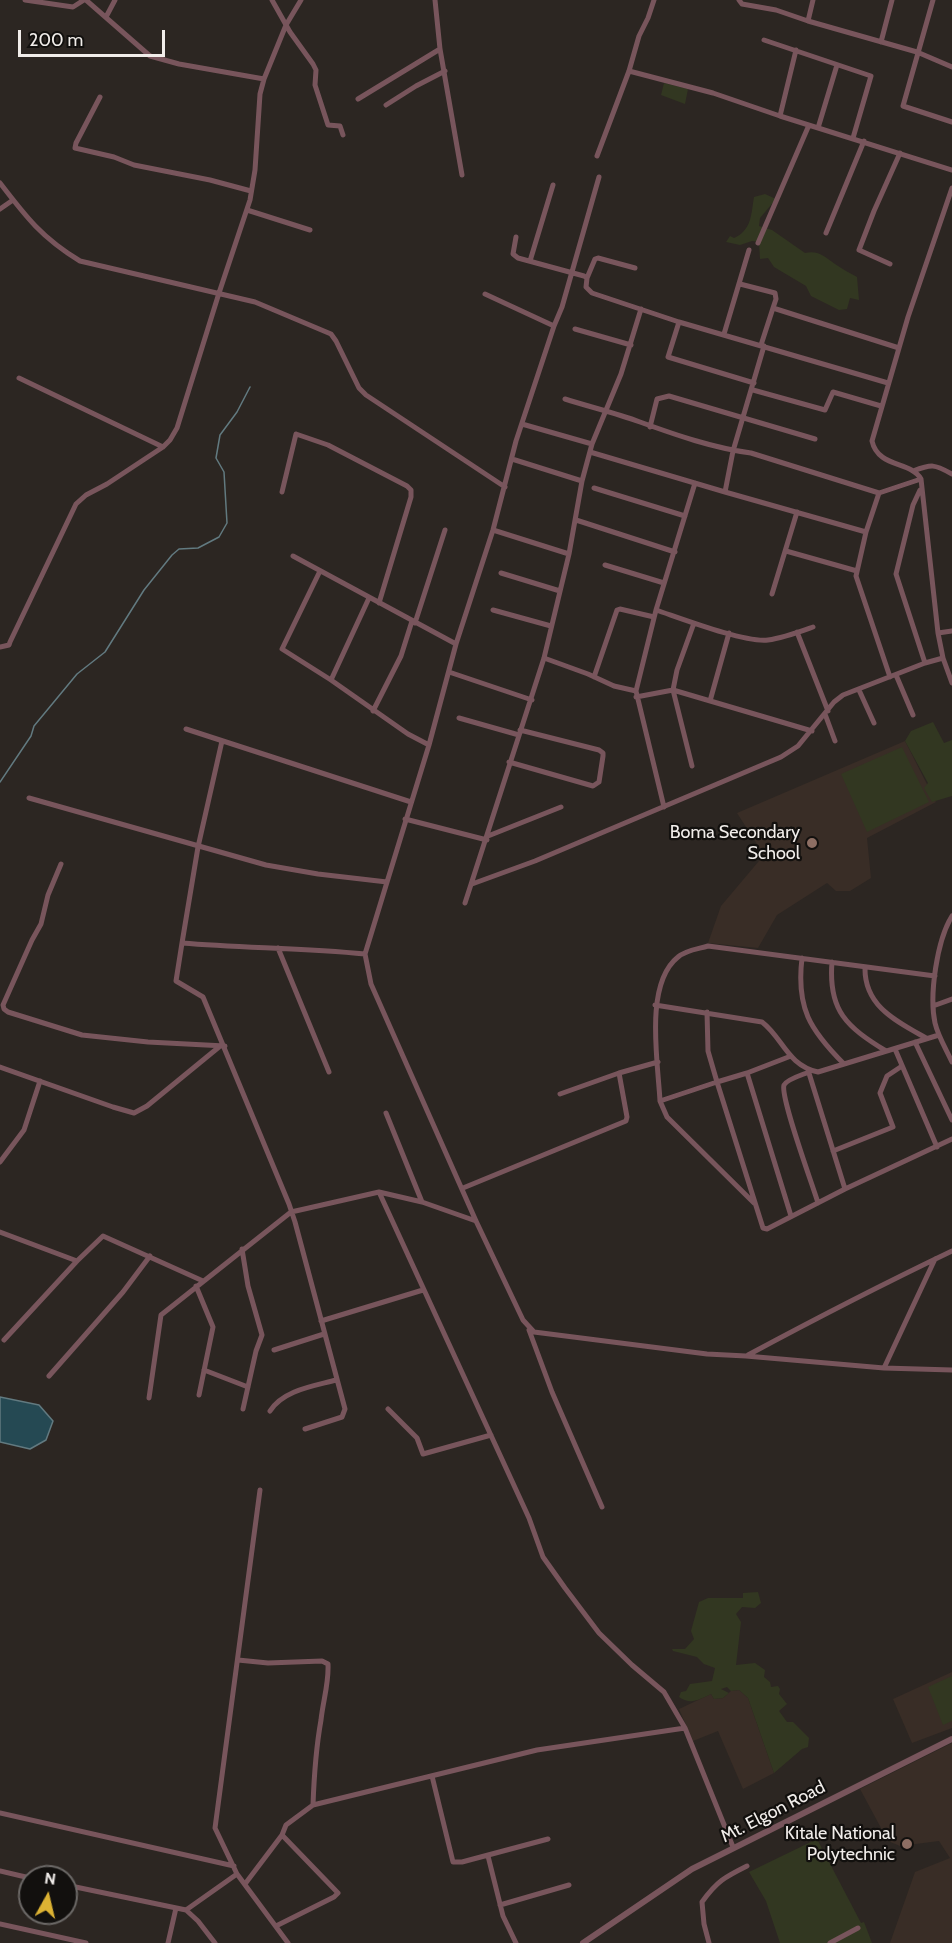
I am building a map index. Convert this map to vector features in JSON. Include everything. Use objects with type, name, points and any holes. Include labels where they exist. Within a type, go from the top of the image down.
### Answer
[{"type":"street","points":[[25,0],[73,7],[85,0],[150,56],[179,64],[264,79]]},
{"type":"street","points":[[106,17],[115,0]]},
{"type":"street","points":[[272,0],[316,69],[315,85],[328,125],[340,126],[343,135]]},
{"type":"street","points":[[0,647],[9,645],[76,504],[86,495],[108,484],[163,447],[170,441],[177,428],[247,210],[255,170],[260,94],[264,79],[286,25],[300,0]]},
{"type":"street","points":[[435,0],[440,49],[462,175]]},
{"type":"street","points":[[597,156],[654,0]]},
{"type":"street","points":[[739,0],[742,3],[776,10],[917,52],[952,66]]},
{"type":"street","points":[[808,21],[813,0]]},
{"type":"street","points":[[881,42],[892,0]]},
{"type":"street","points":[[933,0],[903,106],[952,122]]},
{"type":"street","points":[[764,40],[871,76],[853,138]]},
{"type":"street","points":[[358,99],[440,49]]},
{"type":"street","points":[[780,116],[796,50]]},
{"type":"street","points":[[818,128],[837,65]]},
{"type":"street","points":[[386,105],[445,71]]},
{"type":"street","points":[[629,71],[713,93],[952,170]]},
{"type":"street","points":[[100,97],[75,148],[114,157],[134,165],[210,180],[251,191]]},
{"type":"street","points":[[758,243],[809,125]]},
{"type":"street","points":[[825,233],[864,141]]},
{"type":"street","points":[[890,264],[859,250],[900,153]]},
{"type":"street","points":[[599,177],[562,307],[522,424],[493,530],[456,644],[429,745],[365,954],[371,984],[476,1221],[528,1328],[541,1366],[602,1507]]},
{"type":"street","points":[[0,183],[39,231],[57,247],[80,261],[255,302],[331,334],[359,388],[366,395],[505,487]]},
{"type":"street","points":[[530,261],[553,186]]},
{"type":"street","points":[[951,191],[899,348],[872,441],[873,449],[890,462],[913,471],[921,479],[938,633],[943,658],[952,683]]},
{"type":"street","points":[[0,209],[13,200]]},
{"type":"street","points":[[247,210],[310,230]]},
{"type":"street","points":[[516,237],[513,254],[587,278]]},
{"type":"street","points":[[724,334],[749,250]]},
{"type":"street","points":[[635,268],[595,259],[587,278],[586,287],[592,292],[679,322],[888,383]]},
{"type":"street","points":[[725,492],[733,451],[753,390],[776,298],[775,293],[740,284]]},
{"type":"street","points":[[485,294],[542,323],[554,326]]},
{"type":"street","points":[[773,308],[899,348]]},
{"type":"street","points":[[465,903],[544,658],[592,444],[631,345],[641,309]]},
{"type":"street","points":[[679,322],[668,357],[754,382]]},
{"type":"street","points":[[575,329],[631,345]]},
{"type":"street","points":[[19,378],[163,447]]},
{"type":"street","points":[[753,390],[825,410],[833,392],[881,405]]},
{"type":"street","points":[[650,427],[656,402],[664,396],[815,439]]},
{"type":"street","points":[[565,399],[650,427],[733,451],[751,453],[879,493],[921,479]]},
{"type":"street","points":[[522,424],[592,444]]},
{"type":"street","points":[[282,492],[297,434],[328,445],[411,490],[411,497],[379,603]]},
{"type":"street","points":[[590,452],[866,532]]},
{"type":"street","points":[[512,459],[582,481]]},
{"type":"street","points":[[913,471],[926,465],[934,465],[952,474]]},
{"type":"street","points":[[664,807],[636,694],[656,610],[696,483]]},
{"type":"street","points":[[921,487],[913,505],[896,574],[925,663]]},
{"type":"street","points":[[594,488],[685,516]]},
{"type":"street","points":[[879,493],[856,571],[857,581],[890,677]]},
{"type":"street","points":[[772,594],[797,512]]},
{"type":"street","points":[[576,520],[675,552]]},
{"type":"street","points":[[373,711],[401,656],[445,530]]},
{"type":"street","points":[[493,530],[569,554]]},
{"type":"street","points":[[786,551],[856,571]]},
{"type":"street","points":[[293,556],[456,644]]},
{"type":"street","points":[[605,566],[664,583]]},
{"type":"street","points":[[320,571],[282,648],[373,711],[429,745]]},
{"type":"street","points":[[501,573],[560,591]]},
{"type":"street","points":[[331,680],[369,598]]},
{"type":"street","points":[[493,610],[551,626]]},
{"type":"street","points":[[594,677],[617,610],[654,618]]},
{"type":"street","points":[[656,610],[729,633],[767,641],[813,627]]},
{"type":"street","points":[[692,766],[672,690],[694,623]]},
{"type":"street","points":[[938,633],[952,631]]},
{"type":"street","points":[[797,632],[835,741]]},
{"type":"street","points":[[710,701],[729,633]]},
{"type":"street","points":[[544,658],[636,694],[672,690],[812,730]]},
{"type":"street","points":[[472,884],[503,874],[781,757],[798,746],[843,695],[943,658]]},
{"type":"street","points":[[449,672],[532,700]]},
{"type":"street","points":[[896,675],[914,715]]},
{"type":"street","points":[[859,690],[874,723]]},
{"type":"street","points":[[459,718],[599,750],[603,753],[599,782],[593,786],[510,762]]},
{"type":"street","points":[[186,729],[411,802]]},
{"type":"street","points":[[222,741],[198,847],[176,981],[203,997],[291,1212],[344,1414],[305,1429]]},
{"type":"street","points":[[29,798],[266,865],[387,882]]},
{"type":"street","points":[[405,819],[487,838],[561,807]]},
{"type":"street","points":[[61,864],[48,895],[41,924],[3,1005],[4,1009],[82,1035],[222,1046]]},
{"type":"street","points":[[952,916],[940,939],[933,1006],[939,1035],[952,1062]]},
{"type":"street","points":[[182,944],[312,949],[365,954]]},
{"type":"street","points":[[754,1203],[667,1117],[660,1101],[655,1005],[663,975],[672,962],[679,955],[708,946],[935,976]]},
{"type":"street","points":[[278,948],[329,1072]]},
{"type":"street","points":[[802,958],[800,993],[806,1014],[821,1041],[844,1064]]},
{"type":"street","points":[[832,962],[833,995],[838,1008],[861,1036],[886,1051]]},
{"type":"street","points":[[865,967],[868,993],[878,1006],[891,1017],[927,1039]]},
{"type":"street","points":[[933,1006],[952,999]]},
{"type":"street","points":[[655,1005],[762,1022],[770,1028],[777,1040],[799,1065],[808,1071],[825,1071],[939,1035]]},
{"type":"street","points":[[706,1012],[708,1051],[763,1228],[767,1229],[845,1189],[952,1139]]},
{"type":"street","points":[[915,1042],[952,1120]]},
{"type":"street","points":[[0,1067],[135,1113],[222,1046]]},
{"type":"street","points":[[895,1049],[937,1147]]},
{"type":"street","points":[[660,1101],[791,1056]]},
{"type":"street","points":[[560,1094],[619,1072],[658,1062]]},
{"type":"street","points":[[833,1151],[893,1127],[880,1093],[887,1076],[902,1066]]},
{"type":"street","points":[[808,1071],[845,1189]]},
{"type":"street","points":[[808,1071],[784,1085],[784,1090],[790,1119],[818,1203]]},
{"type":"street","points":[[463,1188],[626,1121],[619,1072]]},
{"type":"street","points":[[747,1073],[791,1216]]},
{"type":"street","points":[[0,1162],[24,1130],[40,1081]]},
{"type":"street","points":[[386,1113],[422,1202]]},
{"type":"street","points":[[148,1398],[159,1317],[291,1212],[380,1192],[422,1202],[476,1221]]},
{"type":"street","points":[[380,1192],[529,1518],[543,1557],[599,1633],[664,1692],[685,1728],[733,1847]]},
{"type":"street","points":[[0,1232],[77,1261]]},
{"type":"street","points":[[4,1340],[103,1236],[203,1281]]},
{"type":"street","points":[[242,1249],[248,1286],[262,1335],[256,1351],[243,1409]]},
{"type":"street","points":[[746,1356],[830,1311],[879,1289],[952,1251]]},
{"type":"street","points":[[49,1376],[123,1292],[150,1256]]},
{"type":"street","points":[[884,1368],[935,1259]]},
{"type":"street","points":[[196,1286],[213,1323],[199,1395]]},
{"type":"street","points":[[321,1321],[423,1290]]},
{"type":"street","points":[[528,1328],[540,1334],[707,1354],[884,1368],[952,1370]]},
{"type":"street","points":[[274,1350],[324,1334]]},
{"type":"street","points":[[204,1370],[248,1387]]},
{"type":"street","points":[[270,1411],[276,1401],[285,1395],[336,1380]]},
{"type":"street","points":[[388,1409],[417,1438],[423,1454],[491,1435]]},
{"type":"street","points":[[260,1490],[215,1828],[237,1874],[288,1943]]},
{"type":"street","points":[[238,1660],[268,1663],[322,1661],[328,1664],[329,1676],[320,1721],[313,1805]]},
{"type":"street","points":[[245,1884],[282,1835],[286,1826],[313,1805],[537,1750],[685,1728]]},
{"type":"street","name":"Mt. Elgon Road","points":[[583,1943],[692,1869],[952,1739]]},
{"type":"street","points":[[432,1776],[453,1862],[488,1856],[548,1839]]},
{"type":"street","points":[[0,1813],[234,1866]]},
{"type":"street","points":[[276,1926],[338,1893],[282,1835]]},
{"type":"street","points":[[488,1856],[500,1905],[516,1943]]},
{"type":"street","points":[[709,1943],[702,1902],[713,1886],[747,1866]]},
{"type":"street","points":[[0,1871],[18,1875]]},
{"type":"street","points":[[186,1910],[237,1874]]},
{"type":"street","points":[[500,1905],[569,1885]]},
{"type":"street","points":[[78,1888],[186,1910],[215,1943]]},
{"type":"street","points":[[168,1943],[176,1908]]},
{"type":"street","points":[[0,1923],[86,1943]]},
{"type":"street","points":[[830,1943],[858,1928]]},
{"type":"shaded area","name":"Boma Secondary School","points":[[905,741],[936,802],[867,838],[871,878],[850,891],[836,891],[827,883],[777,915],[758,948],[708,943],[721,906],[764,855],[737,813]]},
{"type":"shaded area","points":[[952,1672],[952,1728],[912,1743],[893,1699]]},
{"type":"shaded area","points":[[739,1690],[748,1698],[774,1773],[743,1789],[718,1731],[693,1741],[679,1709],[711,1694],[714,1699],[723,1698],[731,1691]]},
{"type":"shaded area","name":"Kitale National Polytechnic","points":[[952,1743],[952,1943],[890,1943],[915,1872],[950,1858],[939,1841],[900,1846],[888,1841],[860,1789]]},
{"type":"green space","points":[[664,83],[688,89],[685,104],[661,95]]},
{"type":"green space","points":[[765,194],[776,199],[760,218],[759,226],[772,230],[805,253],[814,252],[822,255],[857,277],[859,300],[850,298],[847,309],[839,310],[811,296],[806,286],[774,267],[768,258],[760,259],[759,242],[752,241],[740,245],[726,242],[730,236],[734,238],[744,231],[750,221],[754,197]]},
{"type":"green space","points":[[933,722],[944,743],[952,740],[952,796],[932,802],[924,788],[928,783],[905,741],[911,731]]},
{"type":"green space","points":[[902,747],[929,802],[867,832],[841,774]]},
{"type":"green space","points":[[758,1592],[761,1603],[755,1608],[742,1607],[736,1614],[741,1622],[736,1665],[755,1663],[765,1670],[764,1677],[770,1682],[771,1687],[778,1686],[779,1694],[787,1704],[779,1711],[787,1722],[793,1722],[809,1738],[808,1747],[802,1749],[774,1773],[748,1698],[739,1690],[731,1691],[727,1687],[721,1689],[729,1693],[723,1698],[714,1699],[711,1694],[691,1701],[679,1697],[690,1684],[712,1681],[715,1668],[704,1664],[697,1657],[672,1649],[685,1649],[694,1639],[691,1631],[699,1602],[708,1598],[743,1598],[743,1593]]},
{"type":"green space","points":[[952,1676],[952,1721],[943,1725],[928,1687]]},
{"type":"green space","points":[[817,1839],[861,1923],[864,1922],[872,1943],[780,1943],[766,1901],[749,1872]]},
{"type":"water","points":[[0,1397],[39,1405],[53,1421],[46,1440],[30,1449],[0,1442]]},
{"type":"waterway","points":[[0,782],[31,736],[34,726],[77,674],[105,652],[144,590],[172,555],[179,549],[198,548],[219,537],[227,523],[224,472],[216,458],[220,435],[237,412],[250,387]]},
{"type":"place","name":"Boma Secondary School","points":[[812,843]]},
{"type":"place","name":"Kitale National Polytechnic","points":[[907,1844]]}]
